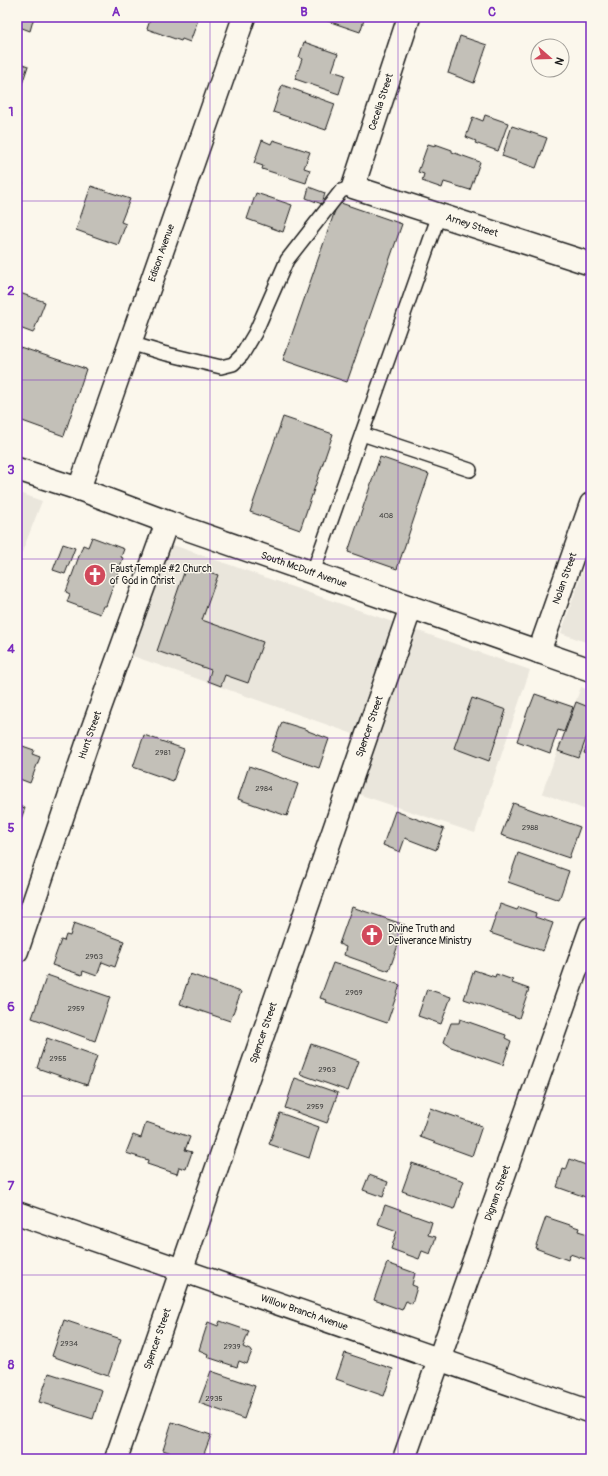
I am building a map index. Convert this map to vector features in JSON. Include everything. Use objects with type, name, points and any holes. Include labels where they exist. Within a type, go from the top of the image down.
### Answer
[{"type":"street","name":"Edison Avenue","points":[[79,489],[244,17]]},
{"type":"street","name":"Cecelia Street","points":[[352,187],[409,17]]},
{"type":"street","name":"Arney Street","points":[[352,187],[591,264]]},
{"type":"street","name":"South McDuff Avenue","points":[[17,468],[591,670]]},
{"type":"street","name":"Nolan Street","points":[[539,652],[591,504]]},
{"type":"street","name":"Hunt Street","points":[[17,951],[88,741],[167,522]]},
{"type":"street","name":"Spencer Street","points":[[116,1459],[411,607]]},
{"type":"street","name":"Dignan Street","points":[[404,1459],[591,928]]},
{"type":"street","name":"Willow Branch Avenue","points":[[17,1213],[591,1412]]},
{"type":"lane","points":[[130,343],[163,353],[221,367],[234,364],[242,355],[255,333],[287,260],[341,191],[352,187]]},
{"type":"lane","points":[[313,572],[439,215]]},
{"type":"lane","points":[[362,434],[470,470]]},
{"type":"shaded area","points":[[17,492],[42,501],[17,565]]},
{"type":"shaded area","points":[[150,537],[530,670],[475,833],[337,787],[356,735],[130,655]]},
{"type":"shaded area","points":[[591,547],[591,644],[561,633]]},
{"type":"shaded area","points":[[581,687],[591,691],[591,812],[542,793]]},
{"type":"building","points":[[17,17],[34,17],[30,31],[17,26]]},
{"type":"building","points":[[151,17],[199,17],[190,42],[182,39],[181,41],[147,29]]},
{"type":"building","points":[[316,17],[365,17],[360,32]]},
{"type":"building","points":[[460,36],[487,45],[474,83],[448,73]]},
{"type":"building","points":[[304,42],[338,54],[332,71],[345,75],[339,94],[295,79],[302,59],[299,57]]},
{"type":"building","points":[[17,60],[28,66],[19,93],[17,92]]},
{"type":"building","points":[[282,85],[335,104],[326,130],[273,112]]},
{"type":"building","points":[[485,115],[508,123],[498,151],[475,143],[476,141],[466,137],[473,117],[483,121]]},
{"type":"building","points":[[512,126],[547,138],[536,168],[502,156]]},
{"type":"building","points":[[262,140],[271,144],[273,140],[310,152],[304,168],[310,170],[306,183],[262,169],[263,166],[254,163]]},
{"type":"building","points":[[428,144],[435,146],[435,144],[480,162],[470,190],[444,182],[442,188],[422,181],[424,174],[418,172]]},
{"type":"building","points":[[17,180],[23,183],[19,197],[17,196]]},
{"type":"building","points":[[91,186],[130,199],[121,222],[126,224],[118,245],[76,230]]},
{"type":"building","points":[[309,187],[325,193],[322,204],[306,198]]},
{"type":"building","points":[[256,193],[292,205],[283,232],[247,219]]},
{"type":"building","points":[[338,202],[402,224],[347,382],[283,360]]},
{"type":"building","points":[[17,292],[45,302],[33,333],[17,327]]},
{"type":"building","points":[[17,346],[86,369],[64,436],[17,419]]},
{"type":"building","points":[[283,417],[333,434],[300,530],[250,512]]},
{"type":"building","points":[[380,457],[429,474],[397,569],[348,552]]},
{"type":"building","name":"Faust Temple #2 Church of God in Christ","points":[[92,537],[124,549],[121,557],[123,558],[106,606],[103,606],[100,614],[67,602],[70,594],[66,592],[83,545],[88,547]]},
{"type":"building","points":[[63,544],[75,548],[65,574],[53,570]]},
{"type":"building","points":[[187,564],[218,575],[202,620],[263,642],[248,683],[225,675],[221,686],[208,681],[211,670],[157,651]]},
{"type":"building","points":[[535,694],[573,707],[564,732],[558,730],[550,753],[517,741]]},
{"type":"building","points":[[472,698],[506,710],[489,761],[454,748]]},
{"type":"building","points":[[576,702],[591,708],[591,725],[579,758],[558,751]]},
{"type":"building","points":[[282,722],[308,730],[329,739],[319,768],[271,751]]},
{"type":"building","points":[[591,734],[591,755],[584,753]]},
{"type":"building","points":[[144,735],[184,749],[173,781],[133,767]]},
{"type":"building","points":[[17,744],[34,750],[32,754],[40,757],[30,783],[17,778]]},
{"type":"building","points":[[249,766],[298,784],[287,816],[238,799]]},
{"type":"building","points":[[17,802],[19,803],[18,806],[25,808],[17,830]]},
{"type":"building","points":[[513,803],[580,827],[569,858],[501,835]]},
{"type":"building","points":[[395,811],[444,829],[436,850],[405,838],[400,852],[383,845]]},
{"type":"building","points":[[518,853],[569,871],[559,900],[508,882]]},
{"type":"building","points":[[500,904],[517,910],[519,907],[536,913],[535,917],[553,923],[543,951],[490,933]]},
{"type":"building","name":"Divine Truth and Deliverance Ministry","points":[[352,907],[405,925],[389,971],[344,955],[346,947],[339,944]]},
{"type":"building","points":[[74,923],[124,941],[115,967],[102,962],[97,976],[83,971],[82,975],[52,965],[61,940],[64,941],[66,935],[70,936]]},
{"type":"building","points":[[333,963],[400,985],[387,1023],[326,1002],[327,1000],[320,998]]},
{"type":"building","points":[[474,970],[495,977],[496,974],[513,980],[512,983],[529,989],[519,1018],[464,999]]},
{"type":"building","points":[[190,974],[241,992],[230,1021],[180,1004]]},
{"type":"building","points":[[47,975],[110,997],[95,1041],[32,1018]]},
{"type":"building","points":[[427,989],[451,997],[441,1024],[418,1016]]},
{"type":"building","points":[[460,1019],[506,1035],[505,1038],[511,1041],[503,1065],[451,1047],[444,1042],[451,1023],[459,1023]]},
{"type":"building","points":[[47,1038],[97,1056],[87,1085],[37,1068]]},
{"type":"building","points":[[311,1044],[359,1061],[348,1091],[300,1074]]},
{"type":"building","points":[[295,1078],[338,1093],[327,1123],[285,1108]]},
{"type":"building","points":[[430,1108],[482,1126],[472,1156],[420,1137]]},
{"type":"building","points":[[280,1113],[319,1127],[309,1158],[269,1144]]},
{"type":"building","points":[[146,1122],[190,1137],[185,1150],[192,1152],[186,1169],[179,1167],[177,1174],[147,1164],[148,1160],[126,1153],[133,1135],[141,1138]]},
{"type":"building","points":[[570,1159],[591,1167],[591,1199],[557,1187],[563,1169],[566,1170]]},
{"type":"building","points":[[412,1163],[464,1181],[454,1209],[402,1191]]},
{"type":"building","points":[[369,1175],[388,1182],[383,1197],[363,1190]]},
{"type":"building","points":[[385,1205],[432,1222],[428,1235],[436,1237],[430,1254],[422,1251],[419,1259],[391,1249],[397,1231],[378,1224]]},
{"type":"building","points":[[546,1217],[579,1228],[578,1231],[591,1235],[591,1261],[570,1254],[568,1260],[535,1248]]},
{"type":"building","points":[[387,1263],[415,1273],[412,1285],[417,1287],[412,1304],[406,1301],[402,1310],[374,1300]]},
{"type":"building","points":[[64,1320],[121,1339],[108,1376],[52,1356]]},
{"type":"building","points":[[220,1321],[249,1331],[243,1347],[252,1351],[247,1364],[239,1361],[237,1367],[207,1357],[208,1354],[199,1350],[208,1322],[218,1326]]},
{"type":"building","points":[[345,1353],[393,1369],[384,1396],[336,1379]]},
{"type":"building","points":[[211,1371],[255,1386],[244,1419],[199,1403]]},
{"type":"building","points":[[49,1373],[102,1390],[93,1419],[39,1402]]},
{"type":"building","points":[[172,1422],[211,1435],[202,1459],[188,1459],[163,1450]]},
{"type":"place","name":"Faust Temple #2 Church of God in Christ","points":[[95,575]]},
{"type":"place","name":"Divine Truth and Deliverance Ministry","points":[[372,935]]}]
